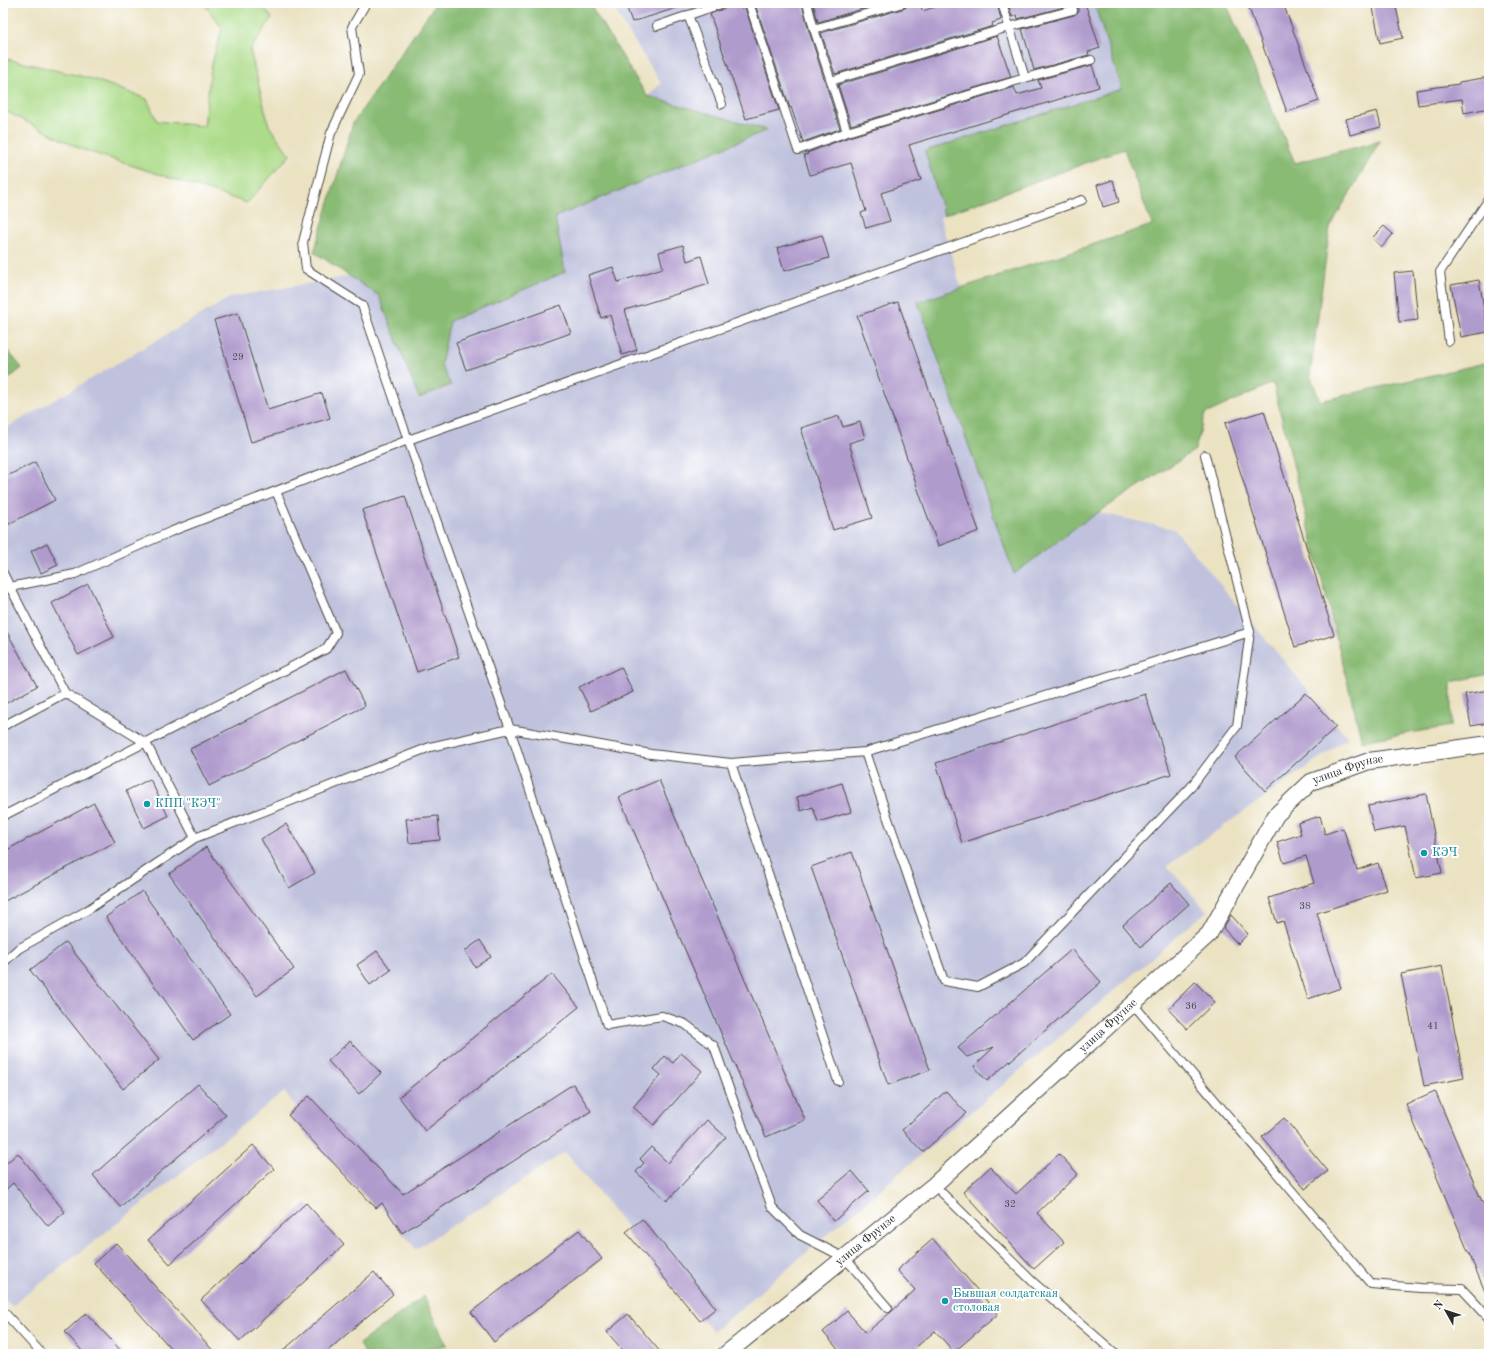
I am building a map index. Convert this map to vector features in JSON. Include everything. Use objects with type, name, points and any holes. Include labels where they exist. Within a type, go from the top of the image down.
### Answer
[{"type":"street","name":"улица Фрунзе","points":[[726,1354],[934,1186],[1209,934],[1276,815],[1311,782],[1369,761],[1489,744]]},
{"type":"lane","points":[[366,3],[352,27],[359,74],[331,133],[303,242],[306,269],[362,305],[510,729],[607,1025],[662,1016],[685,1024],[714,1046],[772,1207],[800,1235],[845,1258],[888,1308]]},
{"type":"lane","points":[[657,26],[724,3]]},
{"type":"lane","points":[[749,3],[798,150],[847,132],[1091,60]]},
{"type":"lane","points":[[807,3],[847,132]]},
{"type":"lane","points":[[814,29],[902,3]]},
{"type":"lane","points":[[1002,3],[1026,78]]},
{"type":"lane","points":[[831,81],[1009,27],[1073,10]]},
{"type":"lane","points":[[688,15],[722,104]]},
{"type":"lane","points":[[6,588],[75,574],[170,532],[408,440],[1082,200]]},
{"type":"lane","points":[[1450,341],[1440,272],[1487,202],[1489,202]]},
{"type":"lane","points":[[866,752],[944,981],[978,987],[1024,963],[1191,787],[1238,726],[1250,632],[1205,455]]},
{"type":"lane","points":[[3,816],[326,649],[336,633],[276,491]]},
{"type":"lane","points":[[3,573],[6,588],[66,692],[146,743],[195,838]]},
{"type":"lane","points":[[3,963],[18,949],[86,911],[195,838],[430,748],[510,729],[651,754],[731,763],[866,752],[1250,632]]},
{"type":"lane","points":[[3,726],[66,692]]},
{"type":"lane","points":[[731,763],[838,1081]]},
{"type":"lane","points":[[1132,1004],[1371,1284],[1462,1290],[1489,1318]]},
{"type":"lane","points":[[934,1186],[1033,1282],[1116,1354]]},
{"type":"lane","points":[[3,1312],[42,1354]]},
{"type":"shaded area","points":[[610,3],[1096,3],[1122,89],[940,218],[1025,497],[1174,529],[1348,738],[1167,866],[1207,911],[713,1332],[565,1152],[416,1249],[284,1092],[12,1306],[3,1299],[3,430],[231,297],[499,250],[661,83]]},
{"type":"green space","points":[[203,3],[260,3],[272,18],[250,50],[269,126],[290,155],[247,203],[81,149],[3,110],[3,58],[93,79],[147,99],[157,121],[204,126],[211,67],[222,28]]},
{"type":"green space","points":[[436,3],[589,3],[647,96],[767,130],[555,217],[565,272],[450,321],[441,365],[451,385],[419,398],[379,296],[314,252],[353,123]]},
{"type":"green space","points":[[1094,3],[1226,3],[1295,163],[1380,141],[1330,227],[1310,375],[1320,401],[1489,362],[1489,674],[1451,682],[1451,726],[1362,741],[1273,383],[1205,414],[1195,450],[1076,527],[1014,574],[918,302],[1152,225],[1124,149],[944,215],[925,151],[1122,89]]},
{"type":"green space","points":[[3,345],[22,368],[3,383]]},
{"type":"green space","points":[[424,1296],[447,1345],[400,1354],[365,1354],[359,1344]]},
{"type":"building","points":[[625,3],[682,3],[683,6],[632,22]]},
{"type":"building","points":[[729,3],[740,3],[741,9],[745,7],[779,110],[746,119],[710,14],[726,8]]},
{"type":"building","points":[[802,3],[809,31],[840,129],[803,142],[755,4]]},
{"type":"building","points":[[813,3],[883,3],[818,22]]},
{"type":"building","points":[[908,3],[921,3],[922,11],[949,3],[997,3],[1001,20],[992,23],[993,26],[835,74],[821,33],[905,8]]},
{"type":"building","points":[[1008,3],[1085,3],[1100,48],[1088,52],[1089,55],[1034,70],[1022,29],[1074,15],[1078,12],[1078,8],[1075,5],[1072,5],[1018,19],[1017,15],[1012,17]]},
{"type":"building","points":[[1247,3],[1283,3],[1319,101],[1287,112]]},
{"type":"building","points":[[1372,3],[1395,3],[1403,38],[1380,43]]},
{"type":"building","points":[[997,36],[1011,77],[851,125],[838,85]]},
{"type":"building","points":[[1092,65],[1099,87],[909,145],[921,180],[881,193],[890,221],[866,228],[861,213],[866,211],[851,163],[810,175],[804,155],[808,154],[807,153],[849,137],[1014,87],[1017,95],[1041,88],[1038,80]]},
{"type":"building","points":[[1489,77],[1489,108],[1464,113],[1462,99],[1418,105],[1416,90],[1459,84],[1459,82]]},
{"type":"building","points":[[1377,111],[1381,127],[1350,135],[1346,119]]},
{"type":"building","points":[[1113,180],[1119,202],[1103,207],[1097,185]]},
{"type":"building","points":[[1384,226],[1393,234],[1382,247],[1372,238]]},
{"type":"building","points":[[822,235],[829,258],[784,271],[777,248]]},
{"type":"building","points":[[683,245],[687,261],[701,256],[709,284],[625,310],[637,350],[622,355],[610,315],[601,318],[588,275],[613,267],[618,282],[663,268],[659,252]]},
{"type":"building","points":[[1413,271],[1418,320],[1399,322],[1394,273]]},
{"type":"building","points":[[1479,280],[1488,332],[1461,337],[1451,285]]},
{"type":"building","points":[[898,302],[979,531],[938,546],[857,316]]},
{"type":"building","points":[[561,305],[571,333],[466,370],[456,343]]},
{"type":"building","points":[[238,313],[268,410],[322,393],[330,418],[251,442],[214,320]]},
{"type":"building","points":[[1264,411],[1334,635],[1295,647],[1225,423]]},
{"type":"building","points":[[839,416],[843,427],[860,422],[865,438],[849,443],[872,518],[833,530],[801,428]]},
{"type":"building","points":[[35,462],[55,500],[3,527],[3,478]]},
{"type":"building","points":[[405,496],[459,657],[417,672],[362,510]]},
{"type":"building","points":[[47,543],[58,565],[41,573],[31,551]]},
{"type":"building","points":[[88,584],[114,637],[78,655],[52,603]]},
{"type":"building","points":[[3,625],[37,686],[3,705]]},
{"type":"building","points":[[621,667],[633,692],[591,711],[579,687]]},
{"type":"building","points":[[346,669],[365,706],[209,786],[190,749]]},
{"type":"building","points":[[1489,690],[1489,723],[1471,726],[1465,694]]},
{"type":"building","points":[[1306,693],[1336,727],[1265,791],[1235,757]]},
{"type":"building","points":[[1145,694],[1171,774],[962,843],[936,763]]},
{"type":"building","name":"КПП \"КЭЧ\"","points":[[150,779],[168,816],[144,828],[126,791]]},
{"type":"building","points":[[659,780],[805,1120],[766,1137],[619,797]]},
{"type":"building","points":[[842,783],[851,812],[818,822],[813,807],[801,811],[797,797]]},
{"type":"building","name":"КЭЧ","points":[[1426,794],[1442,873],[1416,878],[1405,826],[1374,832],[1368,806]]},
{"type":"building","points":[[94,803],[115,842],[3,902],[3,852]]},
{"type":"building","points":[[438,816],[440,840],[409,843],[406,819]]},
{"type":"building","points":[[1320,816],[1325,834],[1343,828],[1357,870],[1378,863],[1387,890],[1317,913],[1341,988],[1308,999],[1283,921],[1277,923],[1269,898],[1314,883],[1306,856],[1284,863],[1277,842],[1301,834],[1298,823]]},
{"type":"building","points":[[286,824],[315,873],[289,888],[261,839]]},
{"type":"building","points":[[206,847],[294,969],[257,996],[169,874]]},
{"type":"building","points":[[852,852],[930,1070],[888,1085],[811,867]]},
{"type":"building","points":[[1171,883],[1189,904],[1141,947],[1123,925]]},
{"type":"building","points":[[142,891],[230,1014],[193,1040],[106,917]]},
{"type":"building","points":[[1231,915],[1248,934],[1238,944],[1223,928]]},
{"type":"building","points":[[480,940],[491,957],[475,967],[465,951]]},
{"type":"building","points":[[66,942],[159,1060],[123,1089],[30,970]]},
{"type":"building","points":[[1072,949],[1101,982],[987,1081],[974,1066],[994,1047],[967,1057],[958,1048]]},
{"type":"building","points":[[377,951],[391,970],[370,985],[357,965]]},
{"type":"building","points":[[1442,966],[1464,1078],[1424,1086],[1401,974]]},
{"type":"building","points":[[552,974],[579,1007],[425,1131],[399,1097]]},
{"type":"building","points":[[1195,982],[1215,1002],[1187,1029],[1168,1009]]},
{"type":"building","points":[[350,1041],[381,1073],[359,1094],[328,1061]]},
{"type":"building","points":[[681,1053],[702,1071],[654,1125],[633,1107],[661,1075],[654,1069],[665,1056],[673,1063]]},
{"type":"building","points":[[198,1084],[226,1115],[120,1207],[93,1175]]},
{"type":"building","points":[[573,1084],[591,1111],[402,1233],[382,1203],[376,1208],[288,1115],[309,1096],[403,1194]]},
{"type":"building","points":[[946,1091],[966,1113],[923,1152],[902,1130]]},
{"type":"building","points":[[1435,1091],[1489,1218],[1489,1301],[1406,1104]]},
{"type":"building","points":[[1284,1118],[1328,1171],[1305,1189],[1262,1137]]},
{"type":"building","points":[[707,1120],[726,1137],[667,1201],[636,1172],[644,1163],[640,1159],[651,1147],[668,1163]]},
{"type":"building","points":[[253,1145],[274,1169],[170,1264],[148,1240]]},
{"type":"building","points":[[18,1153],[65,1212],[48,1226],[13,1183],[3,1192],[3,1166]]},
{"type":"building","points":[[1059,1154],[1078,1174],[1037,1213],[1064,1242],[1034,1269],[963,1192],[990,1167],[1016,1194]]},
{"type":"building","points":[[852,1171],[869,1191],[834,1221],[817,1200]]},
{"type":"building","points":[[306,1203],[344,1245],[240,1341],[201,1300]]},
{"type":"building","points":[[642,1219],[716,1308],[700,1321],[626,1232]]},
{"type":"building","points":[[579,1230],[602,1259],[494,1342],[471,1312]]},
{"type":"building","name":"Бывшая солдатская столовая","points":[[933,1239],[998,1314],[954,1352],[935,1331],[908,1354],[842,1354],[823,1332],[847,1311],[866,1333],[891,1312],[915,1290],[897,1270]]},
{"type":"building","points":[[116,1243],[216,1354],[176,1354],[94,1263]]},
{"type":"building","points":[[374,1272],[393,1294],[324,1354],[279,1354]]},
{"type":"building","points":[[86,1313],[124,1354],[85,1354],[65,1332]]},
{"type":"building","points":[[628,1314],[662,1354],[626,1354],[607,1332]]},
{"type":"place","name":"КПП \"КЭЧ\"","points":[[147,804]]},
{"type":"place","name":"КЭЧ","points":[[1424,853]]},
{"type":"place","name":"Бывшая солдатская столовая","points":[[945,1301]]}]
